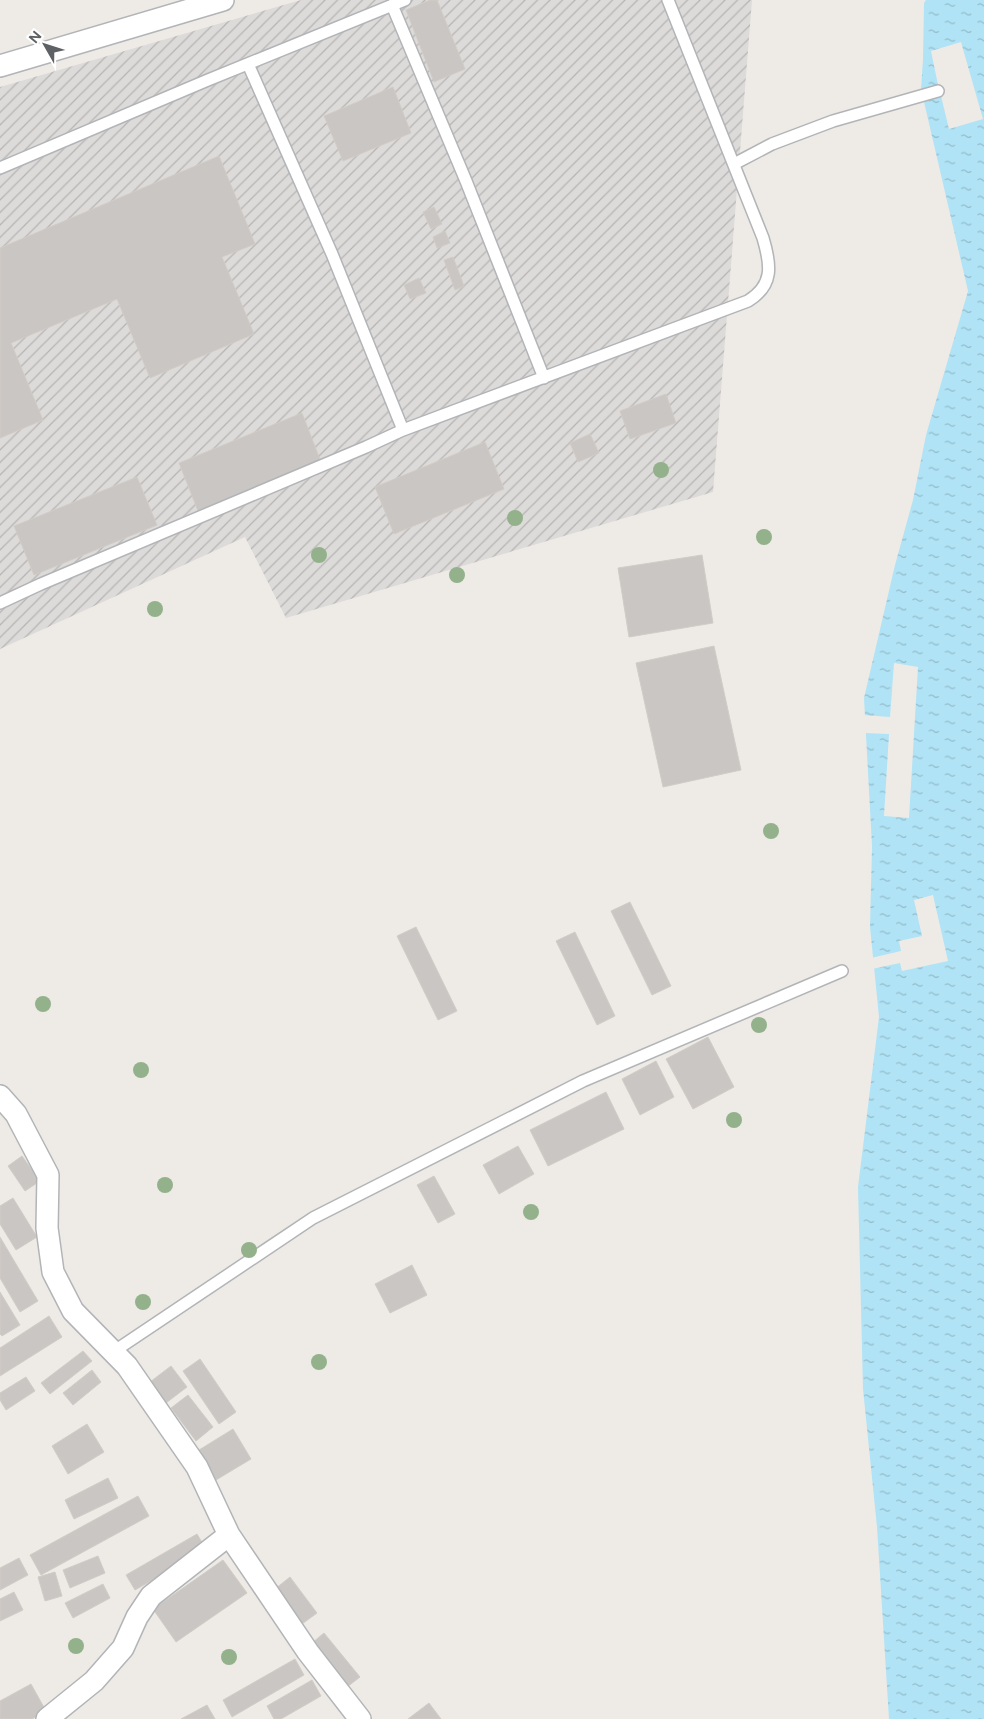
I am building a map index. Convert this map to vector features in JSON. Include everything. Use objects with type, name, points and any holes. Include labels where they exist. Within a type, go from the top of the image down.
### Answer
[{"type":"street","points":[[0,66],[223,0]]},
{"type":"street","points":[[0,1096],[16,1114],[48,1175],[47,1228],[53,1272],[73,1311],[127,1366],[197,1467],[229,1535],[308,1652],[360,1719]]},
{"type":"street","points":[[47,1719],[94,1681],[123,1648],[137,1617],[151,1596],[229,1535]]},
{"type":"lane","points":[[0,168],[405,0]]},
{"type":"lane","points":[[0,603],[403,430],[748,302],[760,294],[768,276],[769,259],[763,238],[668,0]]},
{"type":"lane","points":[[392,5],[466,181],[544,378]]},
{"type":"lane","points":[[248,64],[332,254],[403,430]]},
{"type":"lane","points":[[734,164],[772,144],[833,121],[938,91]]},
{"type":"lane","points":[[113,1352],[312,1218],[583,1081],[842,971]]},
{"type":"shaded area","points":[[301,0],[752,0],[713,492],[286,618],[245,537],[0,649],[0,87]]},
{"type":"water","points":[[926,0],[984,0],[984,1719],[889,1719],[877,1527],[863,1389],[858,1187],[879,1017],[870,927],[872,846],[864,698],[895,565],[913,500],[926,435],[968,291],[921,89],[924,3]]},
{"type":"pier","points":[[961,42],[983,119],[949,129],[941,96],[923,95],[921,89],[938,85],[931,51]]},
{"type":"pier","points":[[894,663],[918,667],[909,818],[884,816],[889,734],[864,733],[863,715],[890,717]]},
{"type":"pier","points":[[933,895],[948,961],[902,971],[900,963],[872,969],[871,958],[901,951],[899,941],[922,936],[914,900]]},
{"type":"building","points":[[430,0],[437,0],[465,69],[434,82],[406,10]]},
{"type":"building","points":[[393,87],[411,133],[343,161],[324,116]]},
{"type":"building","points":[[219,156],[255,244],[222,257],[254,334],[150,378],[117,299],[11,343],[43,420],[0,438],[0,248]]},
{"type":"building","points":[[434,207],[442,224],[431,229],[423,212]]},
{"type":"building","points":[[445,231],[450,243],[437,248],[433,237]]},
{"type":"building","points":[[453,257],[464,286],[455,290],[444,260]]},
{"type":"building","points":[[419,278],[426,293],[410,299],[404,285]]},
{"type":"building","points":[[666,394],[676,423],[630,439],[620,411]]},
{"type":"building","points":[[302,413],[321,462],[198,511],[179,463]]},
{"type":"building","points":[[590,434],[599,453],[578,462],[570,443]]},
{"type":"building","points":[[485,442],[504,489],[394,534],[375,487]]},
{"type":"building","points":[[137,477],[157,525],[34,575],[14,526]]},
{"type":"building","points":[[702,555],[713,623],[629,637],[618,568]]},
{"type":"building","points":[[714,646],[741,770],[663,787],[636,663]]},
{"type":"building","points":[[630,902],[671,986],[652,995],[611,911]]},
{"type":"building","points":[[416,927],[457,1011],[438,1020],[397,936]]},
{"type":"building","points":[[575,932],[615,1016],[597,1025],[556,941]]},
{"type":"building","points":[[708,1037],[734,1087],[693,1109],[666,1059]]},
{"type":"building","points":[[656,1061],[674,1097],[640,1115],[622,1079]]},
{"type":"building","points":[[606,1092],[624,1129],[548,1166],[530,1130]]},
{"type":"building","points":[[518,1146],[534,1174],[499,1194],[483,1165]]},
{"type":"building","points":[[22,1156],[40,1181],[25,1191],[8,1166]]},
{"type":"building","points":[[434,1176],[455,1214],[438,1223],[417,1185]]},
{"type":"building","points":[[13,1198],[37,1237],[16,1250],[0,1224],[0,1206]]},
{"type":"building","points":[[0,1237],[38,1301],[20,1312],[0,1278]]},
{"type":"building","points":[[412,1265],[427,1295],[390,1313],[375,1284]]},
{"type":"building","points":[[0,1292],[20,1325],[2,1336],[0,1334]]},
{"type":"building","points":[[49,1316],[62,1337],[0,1376],[0,1348]]},
{"type":"building","points":[[83,1351],[92,1361],[50,1394],[41,1383]]},
{"type":"building","points":[[200,1359],[236,1412],[219,1424],[183,1371]]},
{"type":"building","points":[[171,1366],[187,1387],[166,1403],[150,1382]]},
{"type":"building","points":[[92,1370],[101,1382],[73,1405],[63,1393]]},
{"type":"building","points":[[26,1377],[35,1391],[6,1410],[0,1400],[0,1393]]},
{"type":"building","points":[[188,1395],[213,1427],[196,1441],[171,1408]]},
{"type":"building","points":[[87,1424],[104,1452],[68,1474],[52,1446]]},
{"type":"building","points":[[233,1429],[251,1459],[216,1480],[199,1450]]},
{"type":"building","points":[[108,1478],[118,1498],[74,1519],[65,1500]]},
{"type":"building","points":[[138,1496],[149,1516],[41,1575],[30,1555]]},
{"type":"building","points":[[197,1534],[206,1549],[135,1590],[126,1575]]},
{"type":"building","points":[[98,1556],[105,1573],[70,1588],[63,1570]]},
{"type":"building","points":[[19,1558],[28,1575],[0,1590],[0,1568]]},
{"type":"building","points":[[223,1560],[247,1593],[176,1642],[153,1609]]},
{"type":"building","points":[[55,1572],[62,1596],[45,1601],[38,1577]]},
{"type":"building","points":[[290,1577],[317,1613],[302,1624],[275,1589]]},
{"type":"building","points":[[103,1584],[110,1598],[73,1618],[65,1603]]},
{"type":"building","points":[[14,1592],[23,1610],[0,1621],[0,1599]]},
{"type":"building","points":[[324,1633],[360,1677],[347,1687],[312,1643]]},
{"type":"building","points":[[295,1659],[304,1675],[232,1717],[223,1700]]},
{"type":"building","points":[[312,1680],[321,1696],[281,1719],[274,1719],[267,1706]]},
{"type":"building","points":[[31,1684],[46,1711],[32,1719],[0,1719],[0,1701]]},
{"type":"building","points":[[429,1703],[441,1719],[408,1719]]},
{"type":"building","points":[[207,1705],[215,1719],[181,1719]]}]
